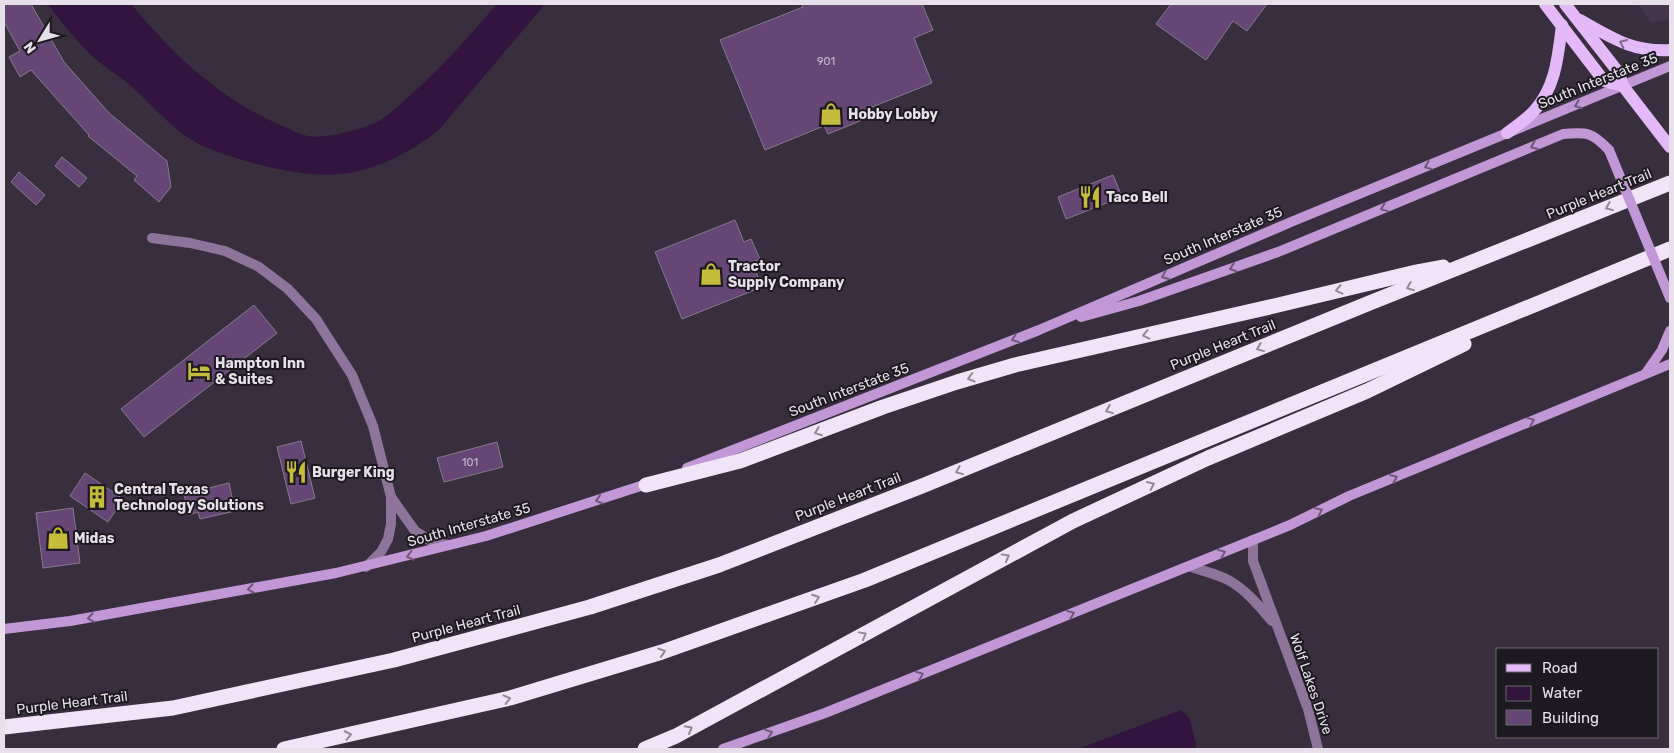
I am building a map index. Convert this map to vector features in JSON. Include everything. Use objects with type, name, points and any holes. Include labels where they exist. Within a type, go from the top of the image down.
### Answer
[{"type":"highway","name":"Purple Heart Trail","points":[[4,727],[173,708],[394,660],[599,604],[719,565],[913,490],[1670,183]]},
{"type":"highway","points":[[284,749],[510,698],[662,652],[759,619],[865,580],[1670,249]]},
{"type":"highway","points":[[646,484],[740,461],[883,407],[1015,365],[1416,272],[1472,263]]},
{"type":"highway","points":[[645,749],[676,736],[1073,522],[1208,458],[1367,391],[1602,277]]},
{"type":"main road","points":[[1545,4],[1604,81],[1623,86]]},
{"type":"main road","points":[[1565,4],[1619,72],[1623,86],[1670,147]]},
{"type":"main road","points":[[1574,16],[1612,38],[1633,47],[1654,51],[1670,50]]},
{"type":"main road","points":[[1507,133],[1533,113],[1547,94],[1557,66],[1562,25]]},
{"type":"main road","name":"South Interstate 35","points":[[4,629],[70,621],[366,567],[486,536],[646,484],[1039,330],[1248,240],[1670,66]]},
{"type":"main road","points":[[1039,330],[1139,301],[1278,252],[1562,134],[1583,132],[1598,139],[1609,150],[1670,298]]},
{"type":"main road","points":[[1646,374],[1662,350],[1670,331]]},
{"type":"main road","points":[[723,749],[834,710],[1290,525],[1349,496],[1670,364]]},
{"type":"street","points":[[152,238],[190,243],[224,251],[259,267],[288,289],[316,319],[352,375],[373,426],[392,497],[391,524],[388,539],[381,552],[366,567]]},
{"type":"street","points":[[392,497],[415,531],[434,543],[452,545]]},
{"type":"street","name":"Wolf Lakes Drive","points":[[1253,540],[1254,560],[1277,628],[1308,709],[1318,749]]},
{"type":"street","name":"Wolf Lakes Drive","points":[[1189,566],[1228,580],[1243,589],[1277,628]]},
{"type":"shaded area","points":[[1638,4],[1670,4],[1670,19],[1651,23]]},
{"type":"water","points":[[48,4],[131,4],[180,57],[217,88],[257,114],[301,134],[315,137],[351,131],[384,118],[432,75],[497,4],[545,4],[438,131],[394,158],[373,167],[352,172],[308,174],[234,158],[197,143],[170,124],[139,93],[92,56],[57,17]]},
{"type":"water","points":[[1181,710],[1190,719],[1197,749],[1078,749]]},
{"type":"building","points":[[4,4],[31,4],[64,62],[109,113],[167,161],[171,187],[159,202],[134,180],[137,176],[88,136],[31,70],[20,77],[9,57],[20,51],[4,22]]},
{"type":"building","points":[[802,4],[922,4],[933,30],[914,38],[932,83],[862,111],[865,119],[828,134],[824,126],[765,150],[720,40],[803,7]]},
{"type":"building","points":[[1171,4],[1267,4],[1247,31],[1233,21],[1206,60],[1156,24]]},
{"type":"building","points":[[62,157],[87,178],[79,187],[55,166]]},
{"type":"building","points":[[19,172],[45,195],[36,205],[11,182]]},
{"type":"building","name":"Taco Bell","points":[[1113,175],[1122,197],[1066,219],[1058,197]]},
{"type":"building","name":"Tractor Supply Company","points":[[735,220],[744,242],[751,239],[760,259],[752,262],[762,287],[682,319],[655,252]]},
{"type":"building","name":"Hampton Inn & Suites","points":[[254,305],[277,333],[144,437],[121,409]]},
{"type":"building","name":"Burger King","points":[[301,441],[315,498],[291,504],[277,447]]},
{"type":"building","points":[[497,442],[503,467],[444,482],[437,458]]},
{"type":"building","name":"Central Texas Technology Solutions","points":[[85,473],[123,499],[108,522],[70,496]]},
{"type":"building","points":[[229,483],[235,511],[200,519],[198,512],[189,515],[184,494]]},
{"type":"building","name":"Midas","points":[[73,508],[80,563],[43,568],[36,513]]},
{"type":"place","name":"Hobby Lobby","points":[[831,114]]},
{"type":"place","name":"Taco Bell","points":[[1090,197]]},
{"type":"place","name":"Tractor Supply Company","points":[[711,274]]},
{"type":"place","name":"Hampton Inn & Suites","points":[[199,371]]},
{"type":"place","name":"Burger King","points":[[296,472]]},
{"type":"place","name":"Central Texas Technology Solutions","points":[[97,497]]},
{"type":"place","name":"Midas","points":[[58,538]]}]
